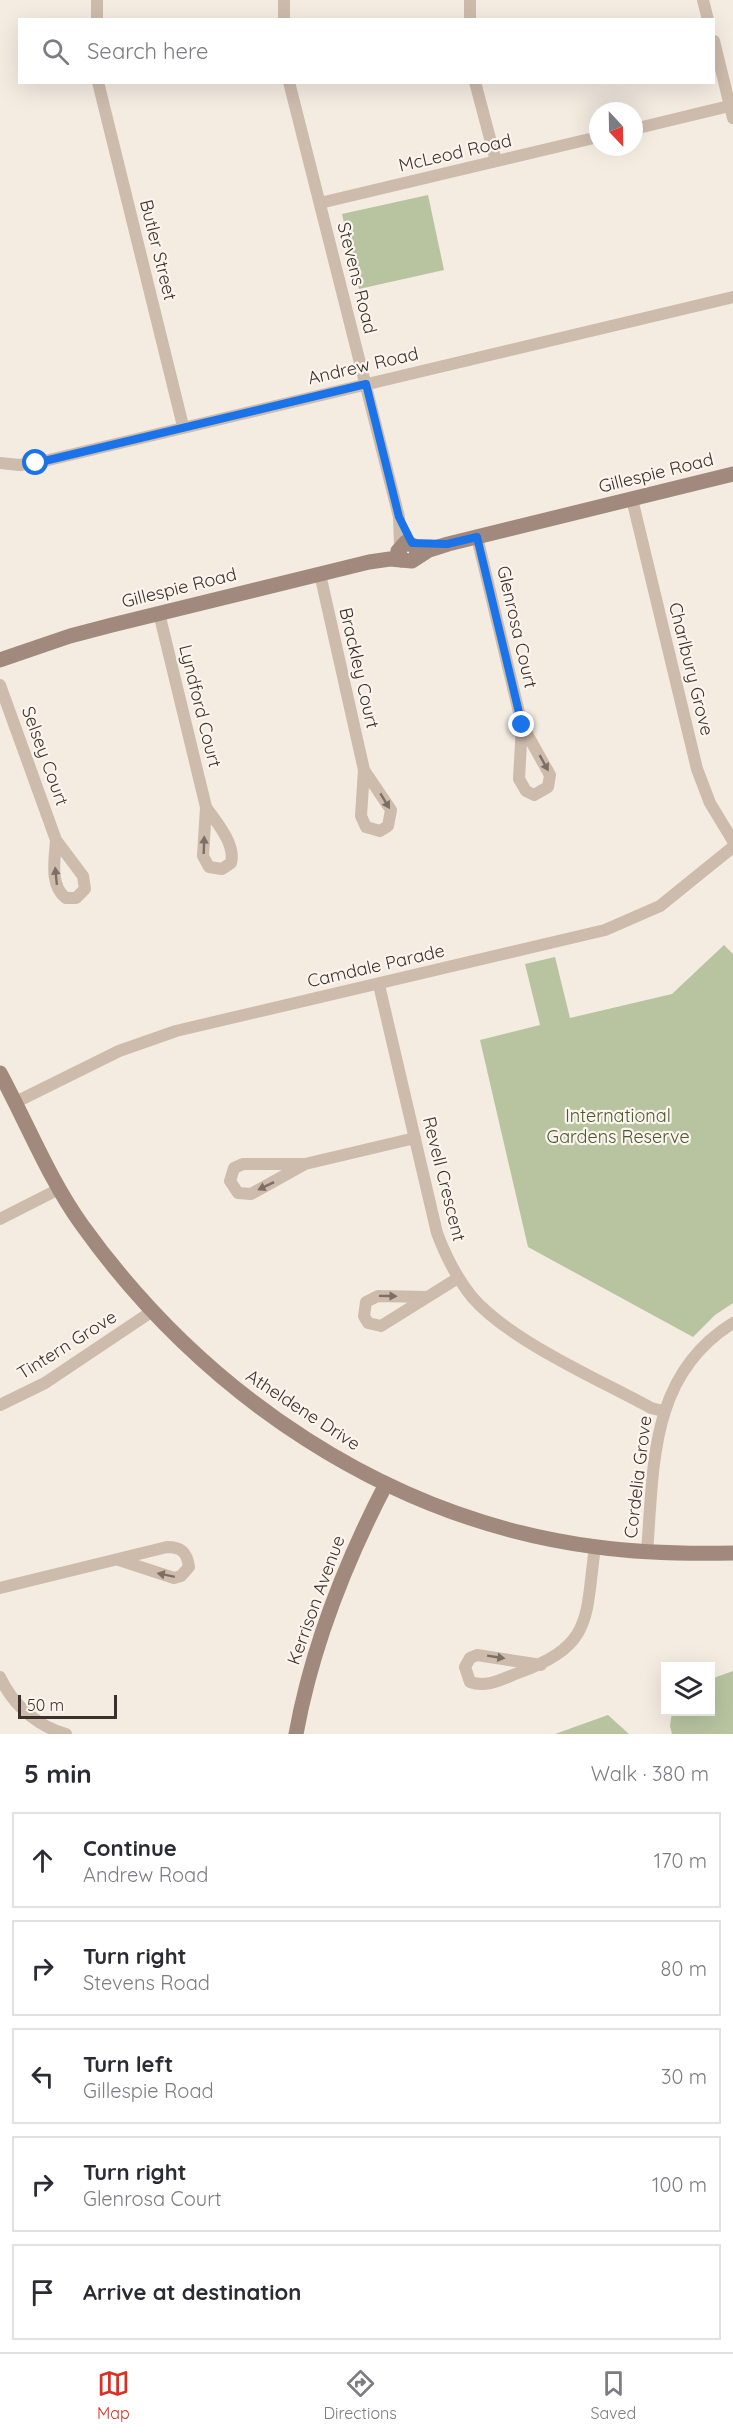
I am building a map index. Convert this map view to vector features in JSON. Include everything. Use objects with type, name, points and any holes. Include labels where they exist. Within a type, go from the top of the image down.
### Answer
[{"type":"street","points":[[97,0],[97,18]]},
{"type":"street","points":[[284,0],[284,18]]},
{"type":"street","points":[[470,0],[470,18]]},
{"type":"street","points":[[703,0],[708,18]]},
{"type":"street","points":[[643,127],[732,110],[715,45]]},
{"type":"street","name":"Butler Street","points":[[98,84],[183,426]]},
{"type":"street","name":"Stevens Road","points":[[290,84],[407,549]]},
{"type":"street","points":[[476,84],[496,162]]},
{"type":"street","name":"McLeod Road","points":[[320,203],[589,139]]},
{"type":"street","name":"Andrew Road","points":[[0,463],[20,465],[36,463],[183,426],[733,297]]},
{"type":"street","name":"Gillespie Road","points":[[0,660],[70,636],[369,562],[407,549],[447,544],[733,474]]},
{"type":"street","name":"Charlbury Grove","points":[[632,499],[697,769],[710,803],[733,841]]},
{"type":"street","name":"Glenrosa Court","points":[[477,537],[522,725],[521,785],[530,794],[541,794],[551,782],[550,775],[522,725]]},
{"type":"street","name":"Brackley Court","points":[[320,574],[364,770]]},
{"type":"street","name":"Lyndford Court","points":[[159,613],[206,807]]},
{"type":"street","name":"Selsey Court","points":[[0,685],[56,840]]},
{"type":"street","name":"Camdale Parade","points":[[16,1102],[147,1040],[550,944],[636,918],[680,892],[733,847]]},
{"type":"street","name":"Revell Crescent","points":[[379,985],[437,1233],[447,1260],[458,1278],[474,1299],[497,1320],[552,1354],[651,1408],[663,1411]]},
{"type":"street","name":"Atheldene Drive","points":[[0,1073],[59,1189],[81,1224],[151,1312],[207,1366],[242,1395],[342,1461],[386,1484],[460,1515],[595,1547],[647,1552],[733,1553]]},
{"type":"street","points":[[305,1164],[251,1194],[238,1193],[230,1181],[234,1168],[243,1164],[305,1164],[415,1138]]},
{"type":"street","points":[[0,1219],[59,1189]]},
{"type":"street","points":[[427,1297],[378,1296],[366,1302],[364,1316],[368,1323],[381,1326],[458,1278]]},
{"type":"street","name":"Tintern Grove","points":[[0,1405],[54,1378],[151,1312]]},
{"type":"street","name":"Cordelia Grove","points":[[647,1552],[655,1455],[663,1411],[695,1355],[733,1323]]},
{"type":"street","name":"Kerrison Avenue","points":[[296,1734],[311,1668],[334,1596],[357,1540],[386,1484]]},
{"type":"street","points":[[0,1588],[166,1547],[177,1547],[184,1552],[189,1567],[181,1576],[174,1578],[119,1560]]},
{"type":"street","points":[[541,1665],[477,1655],[470,1658],[465,1667],[470,1682],[478,1685],[490,1684],[541,1665],[566,1650],[581,1628],[586,1614],[595,1547]]},
{"type":"street","points":[[0,1677],[21,1708],[45,1726],[66,1734]]},
{"type":"green space","points":[[428,195],[444,270],[359,289],[342,214]]},
{"type":"green space","name":"International Gardens Reserve","points":[[724,945],[733,954],[733,1303],[715,1315],[693,1337],[528,1247],[480,1040],[540,1025],[525,964],[555,957],[570,1018],[672,994]]},
{"type":"green space","points":[[733,1671],[733,1734],[672,1734],[671,1716],[715,1716],[715,1678]]},
{"type":"green space","points":[[608,1715],[629,1734],[555,1734]]},
{"type":"route","points":[[36,463],[366,384],[399,517],[412,543],[447,544],[477,537],[522,725]]}]
